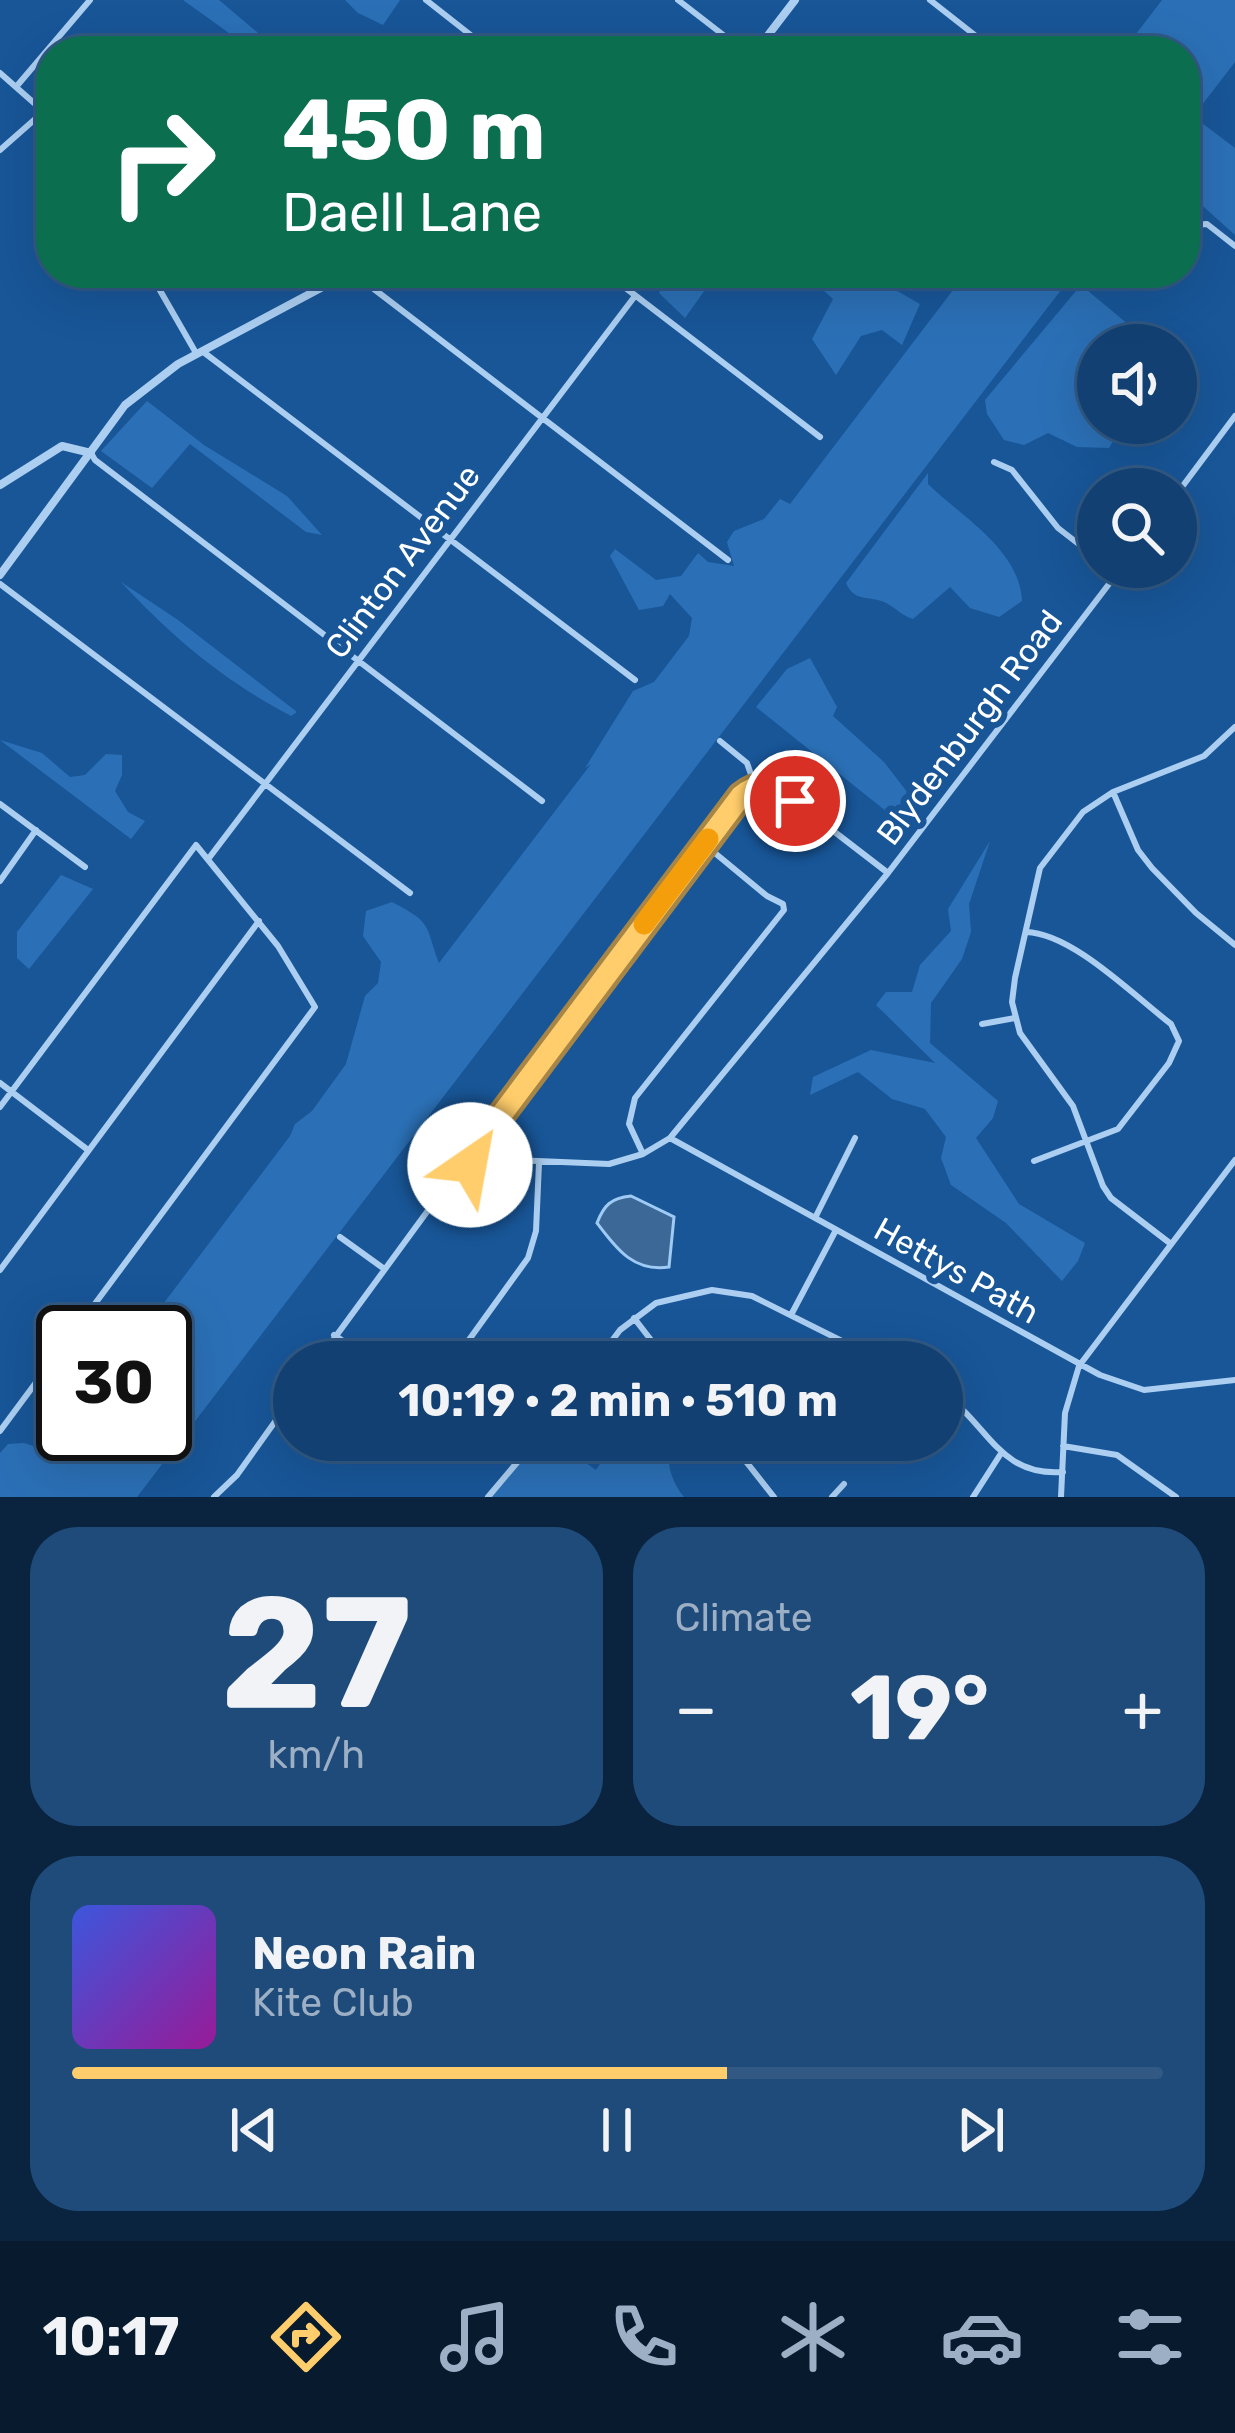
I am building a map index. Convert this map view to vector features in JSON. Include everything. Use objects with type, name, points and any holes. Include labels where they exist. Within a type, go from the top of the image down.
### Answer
[{"type":"street","points":[[426,0],[472,36]]},
{"type":"street","points":[[678,0],[725,36]]},
{"type":"street","points":[[767,36],[795,0]]},
{"type":"street","points":[[930,0],[976,36]]},
{"type":"street","points":[[58,36],[86,2]]},
{"type":"street","points":[[16,87],[36,63]]},
{"type":"street","points":[[0,74],[36,107]]},
{"type":"street","points":[[0,150],[36,118]]},
{"type":"street","points":[[1200,224],[1207,224],[1235,246]]},
{"type":"street","points":[[159,288],[199,352],[635,680]]},
{"type":"street","points":[[322,288],[199,352],[125,405],[0,580],[410,893]]},
{"type":"street","points":[[371,288],[728,560]]},
{"type":"street","points":[[625,288],[820,436]]},
{"type":"street","name":"Clinton Avenue","points":[[209,858],[635,296]]},
{"type":"street","points":[[1196,468],[1235,416]]},
{"type":"street","points":[[0,484],[62,446],[91,453],[542,801]]},
{"type":"street","points":[[994,462],[1012,470],[1058,528],[1077,543]]},
{"type":"street","name":"Blydenburgh Road","points":[[643,1154],[670,1138],[888,873],[1102,588]]},
{"type":"street","points":[[1171,1244],[1112,1198],[1073,1106],[1026,1045],[1015,1018],[1015,978],[1040,868],[1082,812],[1113,792],[1204,756],[1235,727]]},
{"type":"street","points":[[720,742],[747,764],[755,786]]},
{"type":"street","points":[[494,1159],[494,1132],[502,1114],[741,796],[755,786],[778,789],[888,873]]},
{"type":"street","points":[[1113,792],[1138,850],[1152,868],[1211,928],[1235,945]]},
{"type":"street","points":[[0,803],[85,867]]},
{"type":"street","points":[[0,881],[36,830]]},
{"type":"street","points":[[330,1341],[452,1181],[470,1165],[494,1159],[609,1164],[643,1154],[628,1124],[635,1098],[784,910],[783,904],[704,844]]},
{"type":"street","points":[[0,1107],[196,845],[259,921],[315,1007],[94,1305]]},
{"type":"street","points":[[0,1270],[259,921]]},
{"type":"street","points":[[1026,932],[1043,933],[1076,952],[1177,1031],[1176,1051],[1118,1129],[1034,1161]]},
{"type":"street","points":[[982,1024],[1015,1018]]},
{"type":"street","points":[[0,1083],[89,1150]]},
{"type":"street","name":"Hettys Path","points":[[670,1138],[1079,1366],[1144,1390],[1235,1380]]},
{"type":"street","points":[[814,1219],[855,1138]]},
{"type":"street","points":[[1061,1497],[1065,1413],[1079,1366],[1235,1160]]},
{"type":"street","points":[[468,1341],[528,1258],[536,1231],[539,1162]]},
{"type":"street","points":[[791,1315],[836,1230]]},
{"type":"street","points":[[340,1237],[383,1268]]},
{"type":"street","points":[[614,1341],[634,1318],[669,1298],[712,1290],[752,1296],[842,1341]]},
{"type":"street","points":[[634,1318],[652,1341]]},
{"type":"street","points":[[334,1335],[343,1341]]},
{"type":"street","points":[[0,1431],[36,1382]]},
{"type":"street","points":[[963,1410],[1000,1455],[1033,1470],[1063,1472]]},
{"type":"street","points":[[214,1497],[237,1475],[273,1425]]},
{"type":"street","points":[[1063,1446],[1117,1455],[1176,1497]]},
{"type":"street","points":[[973,1497],[1000,1455]]},
{"type":"street","points":[[488,1497],[517,1461]]},
{"type":"street","points":[[746,1461],[774,1497]]},
{"type":"street","points":[[832,1497],[844,1484]]},
{"type":"shaded area","points":[[183,0],[219,0],[262,36],[233,36]]},
{"type":"shaded area","points":[[345,0],[400,0],[383,25],[358,13]]},
{"type":"shaded area","points":[[1162,0],[1235,0],[1235,62],[1200,108],[1200,36],[1134,36]]},
{"type":"shaded area","points":[[1200,122],[1235,148],[1235,235],[1200,204]]},
{"type":"shaded area","points":[[662,288],[706,288],[685,318],[659,293]]},
{"type":"shaded area","points":[[821,288],[892,288],[920,304],[902,345],[882,330],[861,336],[836,375],[812,339],[833,299]]},
{"type":"shaded area","points":[[955,288],[1063,288],[192,1425],[192,1305],[162,1305],[295,1124],[312,1111],[346,1064],[365,996],[378,983],[381,962],[363,936],[366,911],[392,902],[415,915],[426,926],[439,963],[591,764],[585,768],[633,691],[654,682],[689,636],[692,618],[670,594],[663,606],[639,610],[610,556],[615,549],[656,580],[681,576],[698,553],[708,562],[734,566],[727,542],[734,531],[764,519],[780,499],[790,504]]},
{"type":"shaded area","points":[[1078,288],[1128,324],[1077,324],[1077,444],[1111,444],[1109,448],[1077,447],[1048,433],[1024,445],[1004,440],[987,414],[985,400]]},
{"type":"shaded area","points":[[147,401],[204,445],[287,496],[322,535],[306,532],[190,444],[152,488],[101,451]]},
{"type":"shaded area","points":[[928,473],[928,484],[987,536],[1011,566],[1022,601],[999,617],[970,608],[950,587],[913,619],[882,601],[854,594],[846,583]]},
{"type":"shaded area","points":[[121,582],[297,712],[291,716],[221,672],[160,622]]},
{"type":"shaded area","points":[[810,658],[837,707],[833,716],[884,762],[914,801],[902,824],[756,707],[787,669]]},
{"type":"shaded area","points":[[0,740],[42,753],[70,777],[85,775],[106,754],[122,755],[122,775],[115,791],[128,812],[145,821],[131,839]]},
{"type":"shaded area","points":[[990,841],[969,904],[971,932],[962,959],[931,1003],[930,1043],[998,1101],[993,1118],[976,1138],[1019,1204],[1085,1243],[1062,1281],[1006,1223],[951,1185],[941,1158],[946,1137],[925,1109],[892,1099],[858,1072],[810,1095],[813,1077],[871,1050],[935,1063],[876,1005],[886,992],[912,992],[920,965],[951,931],[948,909]]},
{"type":"shaded area","points":[[61,875],[93,889],[29,969],[17,958],[17,932]]},
{"type":"shaded area","points":[[631,1196],[674,1217],[669,1267],[636,1262],[597,1223],[609,1204]]},
{"type":"shaded area","points":[[8,1444],[36,1447],[36,1461],[165,1461],[137,1497],[0,1497],[0,1453]]},
{"type":"shaded area","points":[[518,1461],[583,1461],[596,1470],[602,1461],[669,1461],[684,1497],[488,1497]]},
{"type":"slow traffic","points":[[644,924],[708,839]]},
{"type":"route","points":[[470,1165],[494,1159],[492,1141],[502,1114],[741,796],[764,785],[795,801]]}]
